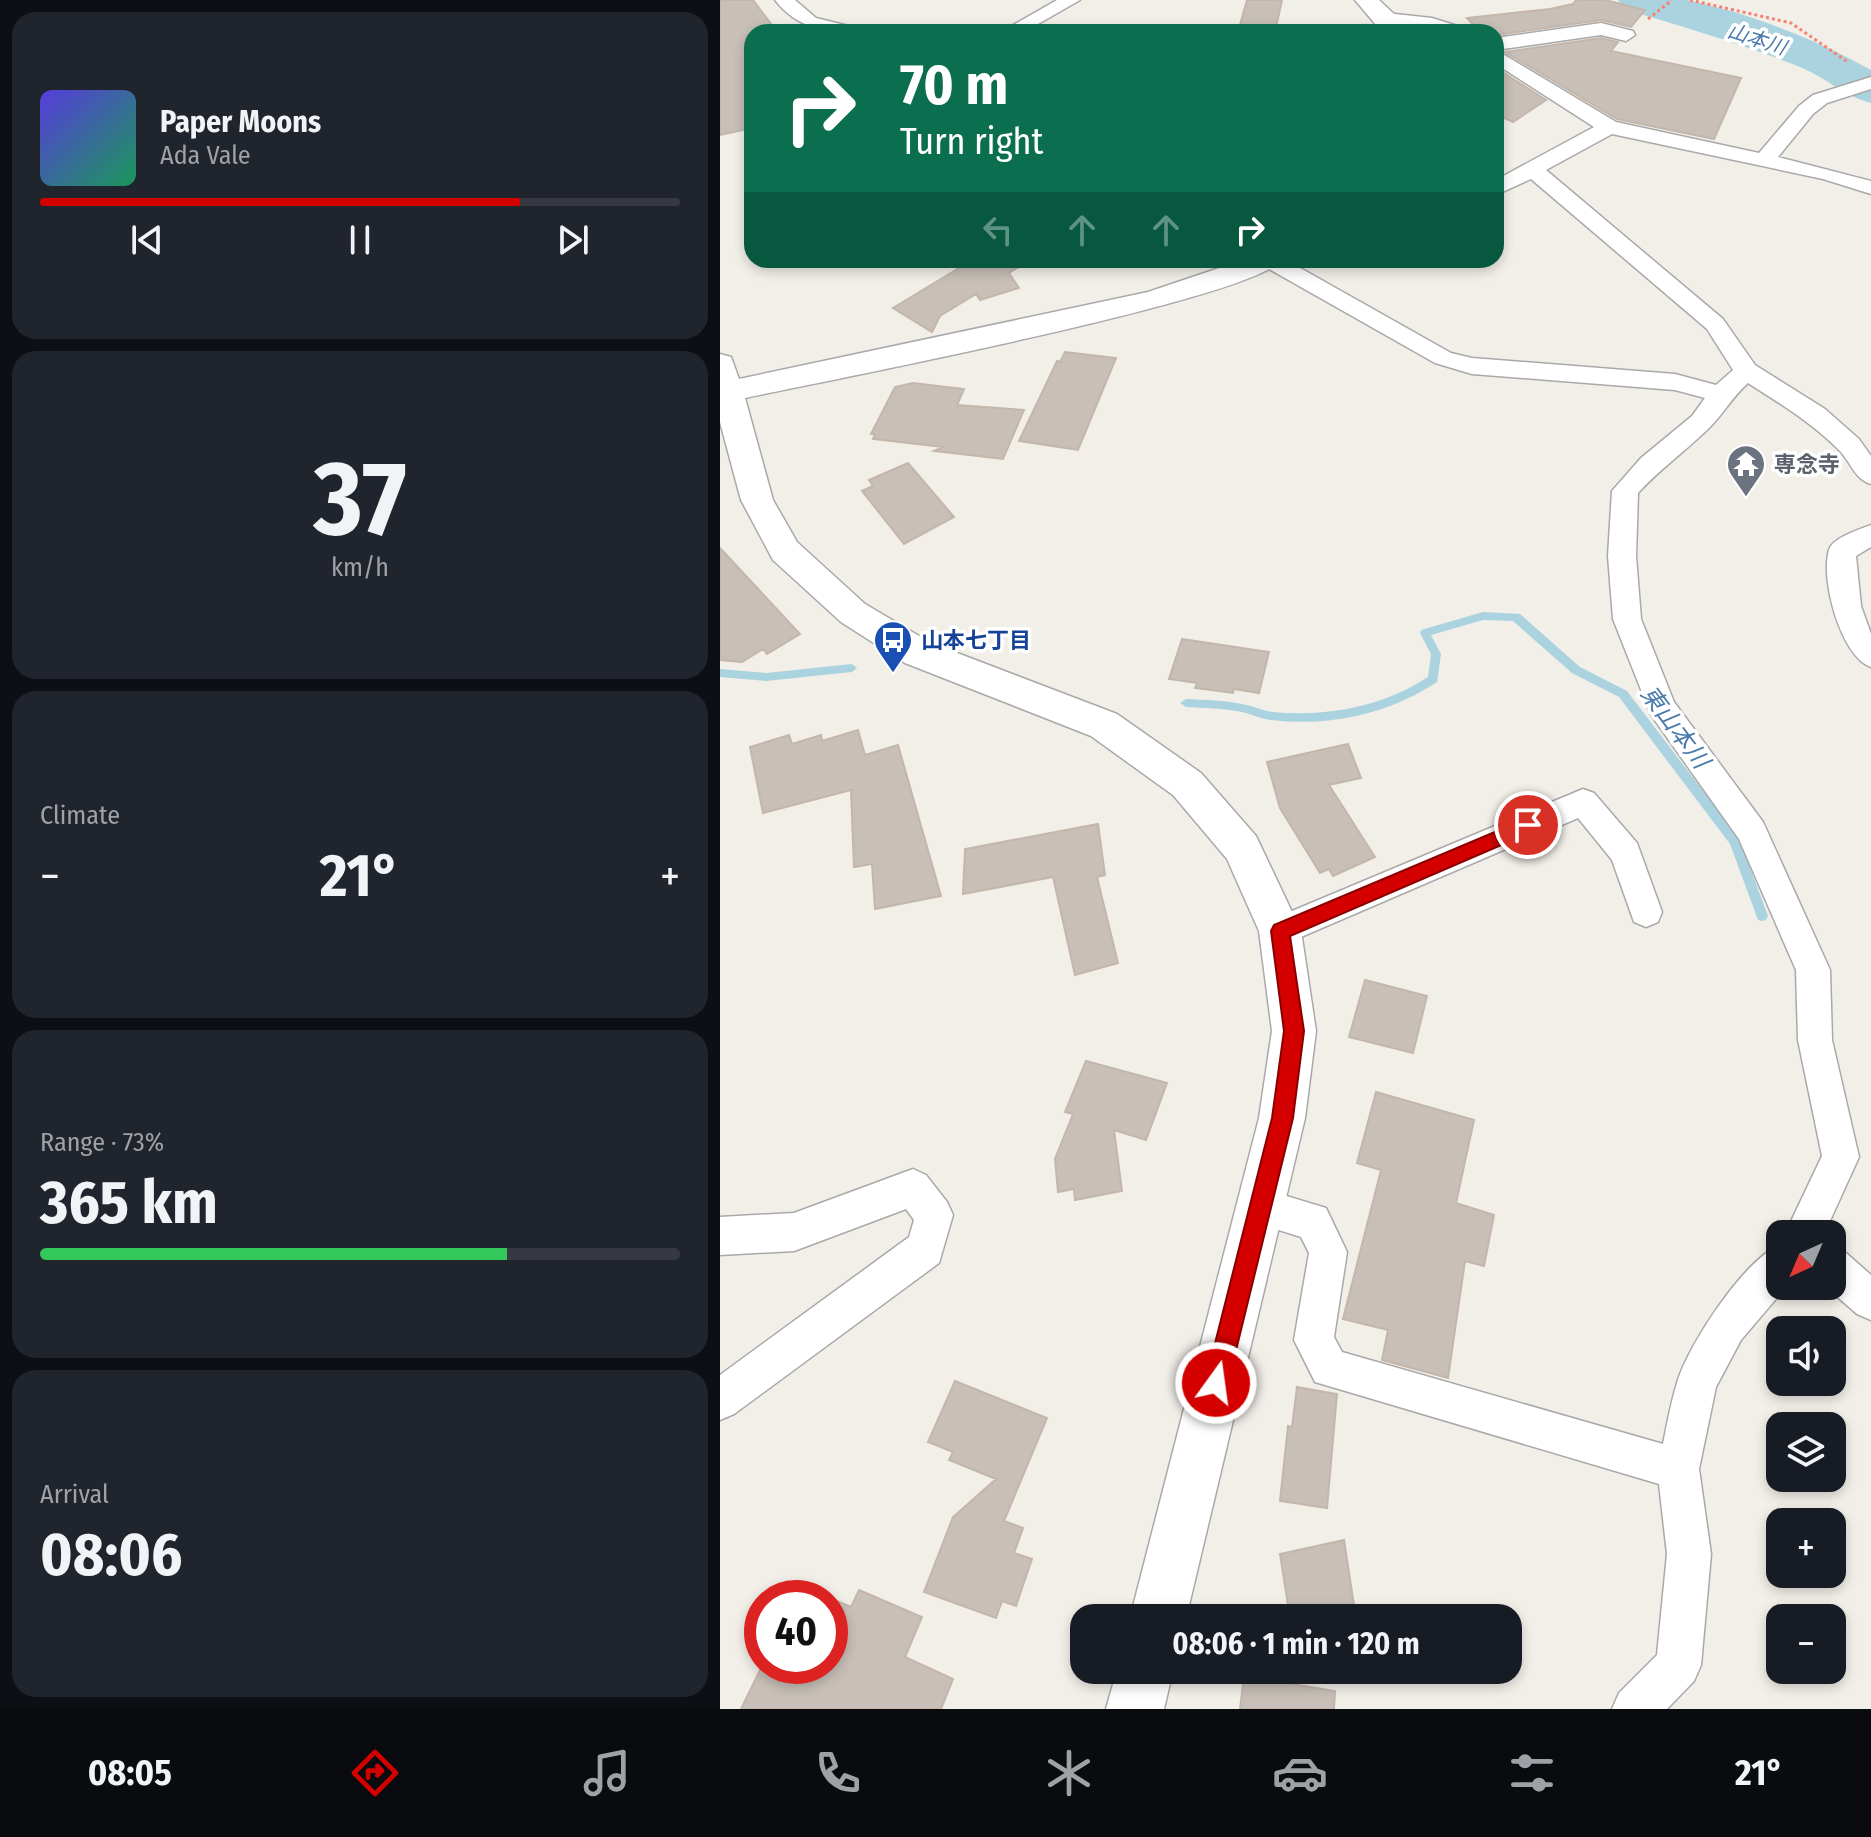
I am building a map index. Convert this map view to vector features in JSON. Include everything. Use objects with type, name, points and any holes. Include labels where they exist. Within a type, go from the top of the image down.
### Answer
[{"type":"street","points":[[784,0],[809,22],[817,24]]},
{"type":"street","points":[[1025,24],[1071,0]]},
{"type":"street","points":[[1366,0],[1388,24]]},
{"type":"street","points":[[1504,43],[1601,29],[1626,35]]},
{"type":"street","points":[[1504,61],[1609,127],[1828,174],[1871,188]]},
{"type":"street","points":[[1763,161],[1813,104],[1870,83]]},
{"type":"street","points":[[1504,185],[1609,127]]},
{"type":"street","points":[[1532,169],[1715,324],[1746,371],[1816,415],[1850,445],[1871,475]]},
{"type":"street","points":[[1161,1604],[1282,1118],[1294,1031],[1280,931],[1242,848],[1187,784],[1104,725],[918,653],[853,613],[785,551],[757,500],[726,398],[1120,308],[1185,291],[1251,268]]},
{"type":"street","points":[[1282,268],[1443,358],[1472,366],[1675,382],[1721,394]]},
{"type":"street","points":[[1746,371],[1721,394],[1701,422],[1650,464],[1625,491],[1622,556],[1627,619],[1661,707],[1752,831],[1813,970],[1815,1040],[1841,1157],[1811,1220]]},
{"type":"street","points":[[1871,535],[1842,551],[1844,601],[1863,647],[1871,656]]},
{"type":"street","points":[[1280,931],[1583,802],[1626,853],[1646,912]]},
{"type":"street","points":[[720,1236],[794,1232],[913,1188],[934,1215],[925,1249],[720,1400]]},
{"type":"street","points":[[1260,1207],[1313,1221],[1328,1252],[1314,1340],[1329,1368],[1678,1469]]},
{"type":"street","points":[[1846,1279],[1871,1300]]},
{"type":"street","points":[[1635,1709],[1678,1665],[1689,1554],[1678,1469],[1697,1382],[1727,1326],[1766,1280]]},
{"type":"street","points":[[1135,1709],[1141,1684]]},
{"type":"path","points":[[1690,0],[1791,23],[1852,65]]},
{"type":"path","points":[[1658,13],[1672,1]]},
{"type":"building","points":[[720,0],[753,0],[771,24],[744,24],[744,130],[720,135]]},
{"type":"building","points":[[1247,0],[1282,0],[1277,24],[1240,24]]},
{"type":"building","points":[[1576,0],[1605,0],[1645,10],[1631,27],[1601,20],[1504,34],[1504,24],[1473,24],[1467,18],[1550,9],[1573,4]]},
{"type":"building","points":[[1601,38],[1618,42],[1611,51],[1741,78],[1714,139],[1617,119],[1505,52]]},
{"type":"building","points":[[1504,73],[1546,100],[1513,122],[1504,118]]},
{"type":"building","points":[[959,268],[1017,268],[1009,273],[1019,288],[980,300],[976,294],[940,316],[932,332],[893,308]]},
{"type":"building","points":[[1065,352],[1116,358],[1078,450],[1019,441],[1057,361],[1060,362]]},
{"type":"building","points":[[913,383],[964,389],[957,405],[1024,410],[1003,459],[934,451],[943,447],[873,439],[875,434],[871,434],[895,387]]},
{"type":"building","points":[[908,463],[954,517],[904,544],[862,491],[873,486],[869,480]]},
{"type":"building","points":[[720,548],[800,634],[767,654],[763,649],[742,662],[720,660]]},
{"type":"building","points":[[1182,639],[1269,652],[1259,693],[1195,688],[1197,683],[1169,679]]},
{"type":"building","points":[[858,730],[865,755],[898,745],[941,896],[875,909],[872,864],[854,867],[851,790],[763,813],[750,747],[789,735],[792,744],[821,735],[822,741]]},
{"type":"building","points":[[1348,744],[1361,778],[1329,785],[1375,857],[1333,876],[1329,869],[1320,873],[1280,808],[1267,762]]},
{"type":"building","points":[[1098,824],[1105,875],[1097,877],[1118,963],[1075,975],[1053,877],[963,894],[965,849]]},
{"type":"building","points":[[1365,980],[1427,996],[1413,1053],[1349,1037]]},
{"type":"building","points":[[1086,1061],[1167,1083],[1146,1140],[1114,1130],[1122,1191],[1075,1200],[1074,1189],[1058,1192],[1055,1159],[1073,1114],[1065,1112]]},
{"type":"building","points":[[1376,1092],[1474,1120],[1456,1203],[1494,1215],[1484,1266],[1465,1261],[1448,1378],[1382,1360],[1388,1330],[1343,1319],[1381,1170],[1357,1163]]},
{"type":"building","points":[[955,1381],[1047,1418],[1004,1521],[1023,1528],[1014,1553],[1032,1559],[1016,1606],[1002,1601],[996,1618],[924,1592],[953,1517],[996,1479],[949,1460],[953,1452],[928,1442]]},
{"type":"building","points":[[1297,1387],[1337,1394],[1327,1508],[1280,1501],[1288,1426],[1292,1427]]},
{"type":"building","points":[[1344,1540],[1354,1604],[1288,1604],[1280,1554]]},
{"type":"building","points":[[859,1590],[922,1617],[905,1657],[953,1679],[941,1709],[741,1709],[753,1684],[848,1684],[848,1606],[851,1607]]},
{"type":"building","points":[[1243,1684],[1293,1684],[1335,1691],[1334,1709],[1240,1709]]},
{"type":"waterway","name":"山本川","points":[[1639,0],[1740,30],[1819,59],[1871,89]]},
{"type":"waterway","name":"東山本川","points":[[1186,703],[1230,706],[1293,717],[1335,715],[1377,707],[1416,691],[1433,679],[1436,654],[1425,633],[1483,616],[1516,617],[1576,670],[1623,694],[1735,842],[1762,916]]},
{"type":"waterway","name":"東山本川","points":[[720,673],[766,677],[852,668]]},
{"type":"place","name":"専念寺","points":[[1746,498]]},
{"type":"place","name":"山本七丁目","points":[[893,674]]},
{"type":"route","points":[[1216,1383],[1282,1118],[1294,1031],[1280,931],[1528,825]]}]
